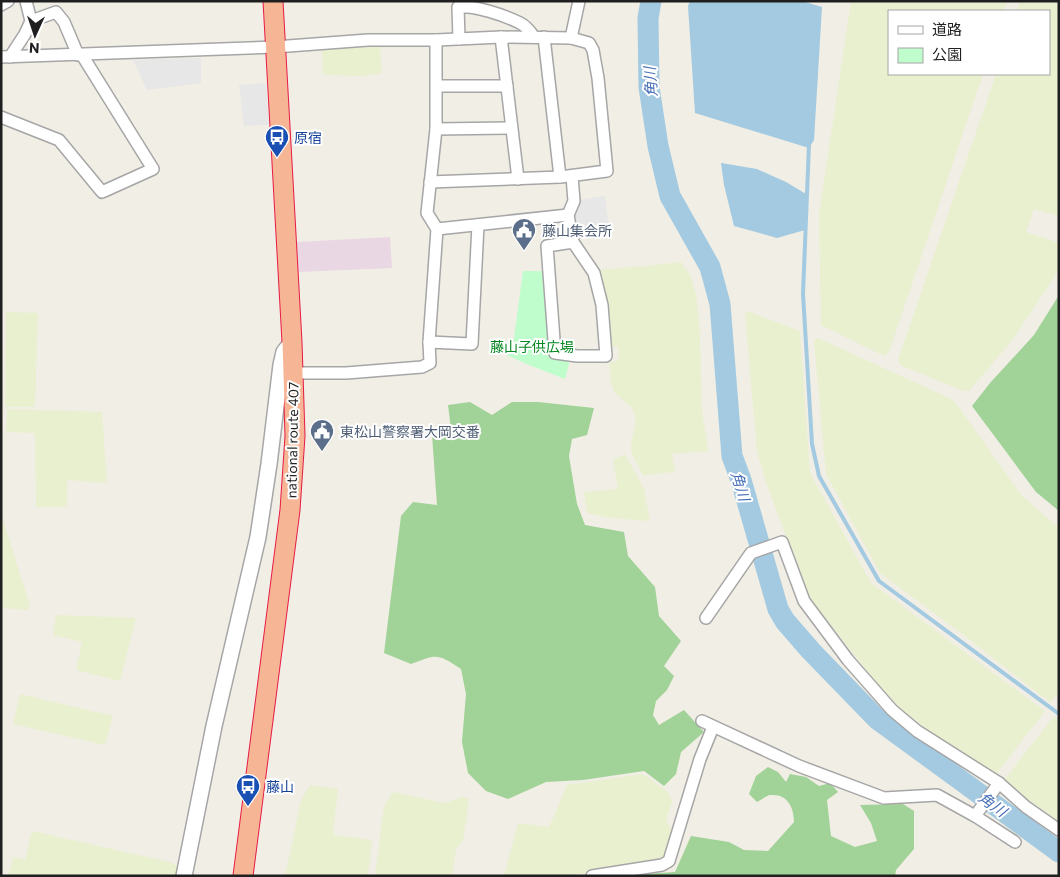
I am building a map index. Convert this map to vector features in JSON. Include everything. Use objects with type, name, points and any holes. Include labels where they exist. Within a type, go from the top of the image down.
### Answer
[{"type":"highway","name":"national route 407","points":[[243,876],[290,510],[295,436],[294,373],[273,1]]},
{"type":"street","points":[[1,5],[8,1]]},
{"type":"street","points":[[4,59],[25,34],[31,21],[26,1]]},
{"type":"street","points":[[571,38],[579,1]]},
{"type":"street","points":[[459,39],[458,6],[468,6],[520,23],[539,37],[560,177]]},
{"type":"street","points":[[1,117],[59,140],[102,192],[153,169],[80,55],[64,22],[56,12],[31,21]]},
{"type":"street","points":[[502,37],[518,179]]},
{"type":"street","points":[[4,59],[276,47],[368,40],[539,37],[571,38],[589,43],[593,50],[598,78],[607,171],[560,177],[430,182]]},
{"type":"street","points":[[294,373],[346,373],[422,367],[430,363],[429,342],[436,229],[427,213],[436,129],[436,40]]},
{"type":"street","points":[[437,86],[507,86]]},
{"type":"street","points":[[436,129],[512,128]]},
{"type":"street","points":[[572,176],[574,201],[568,215],[573,242],[594,273],[602,305],[606,356],[577,356],[555,353],[547,246],[573,242]]},
{"type":"street","points":[[436,229],[568,215]]},
{"type":"street","points":[[429,342],[472,344],[478,225]]},
{"type":"street","points":[[186,875],[214,726],[258,537],[281,365],[284,352],[292,342]]},
{"type":"street","points":[[706,618],[751,553],[782,542],[804,601],[848,660],[892,710],[917,731],[998,784],[1026,807],[1059,830]]},
{"type":"street","points":[[702,721],[799,766],[884,798],[938,796],[975,816],[1015,842]]},
{"type":"street","points":[[592,876],[662,865],[669,861],[700,759],[713,727]]},
{"type":"street","points":[[975,816],[998,784]]},
{"type":"shaded area","points":[[201,58],[201,83],[147,90],[133,60]]},
{"type":"shaded area","points":[[266,83],[269,125],[244,126],[239,85]]},
{"type":"shaded area","points":[[605,196],[610,234],[576,236],[572,214],[578,200]]},
{"type":"shaded area","points":[[390,237],[392,268],[298,272],[297,242]]},
{"type":"green space","points":[[851,1],[1007,1],[1004,10],[888,10],[888,75],[983,75],[889,352],[884,356],[821,325],[819,215]]},
{"type":"green space","points":[[1020,1],[1059,1],[1059,216],[1034,209],[1026,232],[1059,243],[1059,270],[1011,342],[969,391],[964,391],[900,365],[898,360],[996,75],[1050,75],[1050,10],[1017,10]]},
{"type":"green space","points":[[380,47],[382,73],[363,76],[323,75],[322,49]]},
{"type":"green space","points":[[681,262],[691,277],[696,294],[700,336],[702,410],[708,451],[672,454],[675,472],[643,475],[632,454],[631,444],[636,421],[634,413],[631,407],[614,392],[611,383],[609,363],[619,360],[618,346],[609,347],[596,270]]},
{"type":"green space","name":"藤山子供広場","points":[[523,271],[542,271],[545,273],[551,356],[570,360],[565,379],[495,350],[499,345],[513,345]]},
{"type":"green space","points":[[1059,295],[1059,511],[1036,492],[972,406],[990,383],[1034,335]]},
{"type":"green space","points":[[748,311],[800,331],[810,473],[871,583],[1045,711],[995,776],[952,749],[901,709],[875,681],[813,603],[804,586],[766,482],[757,451],[745,314]]},
{"type":"green space","points":[[6,312],[38,313],[35,407],[5,407]]},
{"type":"green space","points":[[818,338],[949,398],[956,403],[1021,495],[1059,528],[1059,692],[1051,702],[880,573],[826,474],[814,340]]},
{"type":"green space","points":[[470,402],[492,415],[512,402],[538,402],[594,408],[587,435],[572,439],[569,456],[577,504],[585,525],[624,532],[628,556],[655,587],[659,616],[681,641],[664,666],[674,676],[667,690],[656,701],[653,715],[659,725],[684,710],[704,732],[681,752],[676,774],[664,786],[644,771],[583,780],[546,782],[508,799],[486,791],[468,773],[462,742],[466,694],[461,669],[447,660],[437,657],[426,658],[411,664],[384,653],[401,516],[413,502],[437,505],[432,435],[451,429],[448,405]]},
{"type":"green space","points":[[7,409],[102,412],[107,483],[67,480],[67,507],[36,507],[35,433],[6,432]]},
{"type":"green space","points":[[625,454],[644,489],[650,521],[611,518],[587,513],[584,492],[618,489],[613,460]]},
{"type":"green space","points":[[1,513],[30,606],[28,610],[1,608]]},
{"type":"green space","points":[[56,615],[136,618],[120,681],[76,670],[82,642],[53,635]]},
{"type":"green space","points":[[20,694],[113,716],[105,745],[13,724]]},
{"type":"green space","points":[[1053,717],[1059,721],[1059,821],[1016,791],[1005,779]]},
{"type":"green space","points":[[768,767],[778,772],[786,782],[790,774],[806,777],[819,786],[830,783],[838,792],[827,800],[831,836],[855,847],[877,841],[871,823],[860,805],[903,804],[914,811],[914,849],[896,870],[895,876],[645,876],[645,874],[675,872],[691,836],[729,842],[744,850],[768,851],[794,822],[793,812],[786,799],[777,795],[769,795],[757,802],[749,794],[756,776]]},
{"type":"green space","points":[[643,774],[668,792],[672,801],[666,820],[673,832],[667,852],[660,859],[648,863],[568,876],[504,876],[518,823],[549,827],[567,785]]},
{"type":"green space","points":[[310,785],[338,789],[333,835],[372,840],[368,876],[285,876],[301,800]]},
{"type":"green space","points":[[393,792],[444,803],[463,797],[469,799],[463,841],[456,849],[452,876],[375,876],[384,806]]},
{"type":"green space","points":[[32,831],[170,862],[179,867],[177,876],[8,876],[13,857],[25,860]]},
{"type":"water","points":[[690,1],[802,1],[822,7],[814,140],[809,148],[695,113],[688,6]]},
{"type":"water","points":[[721,163],[757,169],[786,182],[806,194],[805,230],[777,238],[734,226],[724,185]]},
{"type":"waterway","name":"角川","points":[[651,1],[648,18],[649,87],[658,146],[670,196],[710,267],[720,304],[732,456],[741,480],[778,609],[785,621],[811,651],[877,719],[1059,852]]},
{"type":"waterway","points":[[809,144],[803,294],[812,444],[819,476],[879,581],[1059,714]]},
{"type":"place","name":"原宿","points":[[277,158]]},
{"type":"place","name":"藤山集会所","points":[[524,251]]},
{"type":"place","name":"東松山警察署大岡交番","points":[[322,452]]},
{"type":"place","name":"藤山","points":[[248,807]]}]
